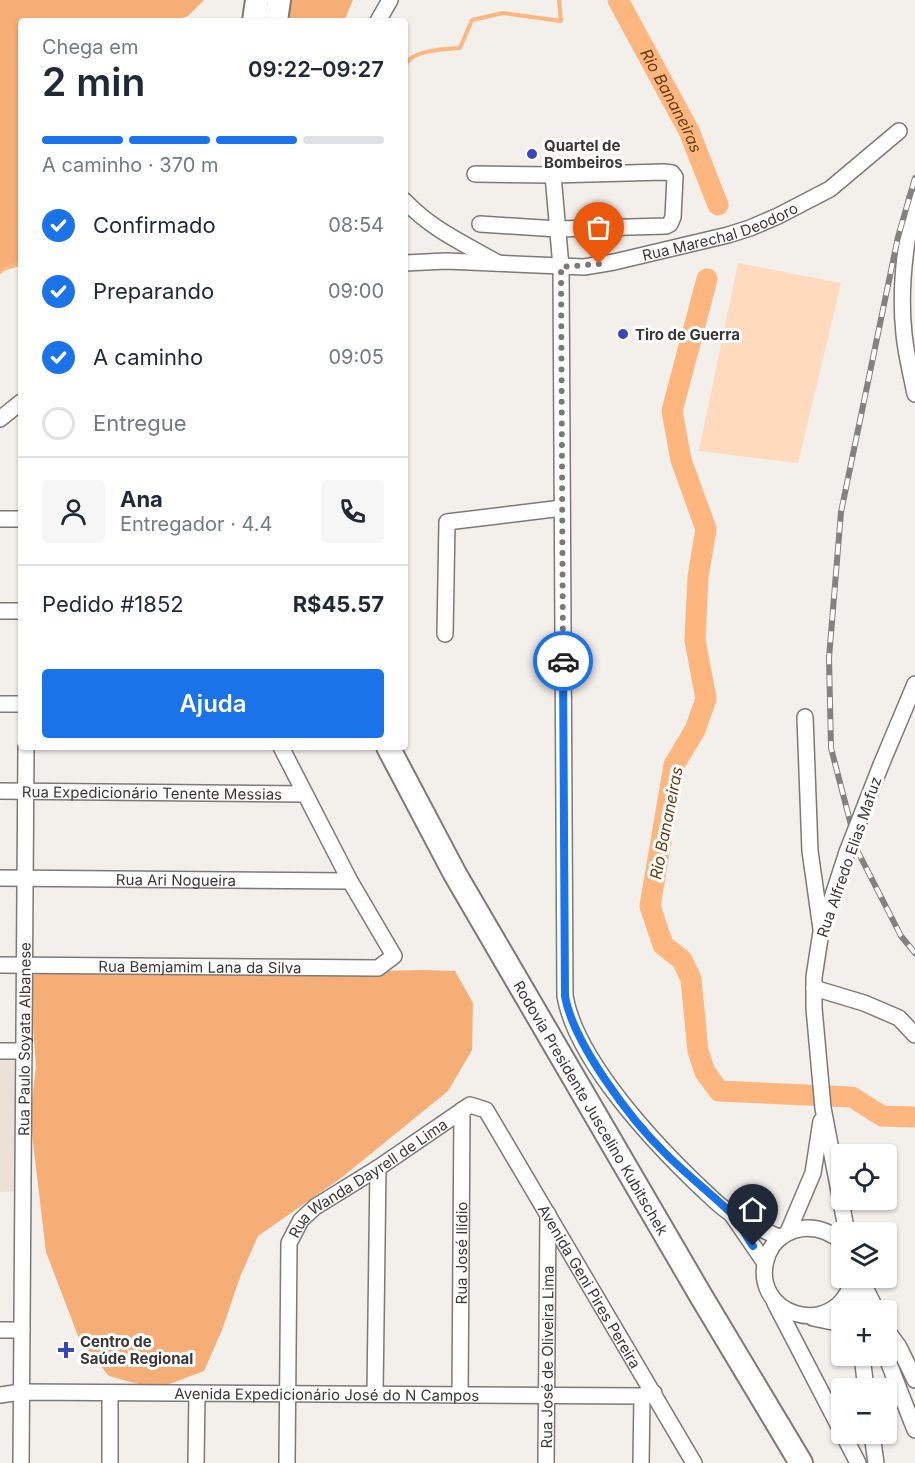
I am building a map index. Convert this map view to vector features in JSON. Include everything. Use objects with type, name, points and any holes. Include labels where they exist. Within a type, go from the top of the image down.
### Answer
[{"type":"highway","points":[[254,18],[257,0]]},
{"type":"highway","points":[[276,18],[279,0]]},
{"type":"highway","name":"Rodovia Presidente Juscelino Kubitschek","points":[[372,750],[393,793],[784,1463]]},
{"type":"highway","name":"Rodovia Presidente Juscelino Kubitschek","points":[[390,750],[455,874],[801,1463]]},
{"type":"street","points":[[380,18],[390,0]]},
{"type":"street","name":"Rua Marechal Deodoro","points":[[408,263],[446,261],[584,267],[728,235],[769,220],[830,189],[899,130]]},
{"type":"street","points":[[476,174],[553,175],[664,172],[675,177],[674,218],[670,224],[558,229],[480,224]]},
{"type":"street","points":[[553,175],[561,267],[565,996],[567,1008],[592,1061],[632,1115],[663,1151],[730,1213],[765,1263],[766,1287],[831,1412]]},
{"type":"street","points":[[915,198],[906,239],[903,290],[904,334],[915,394]]},
{"type":"street","points":[[408,204],[420,217],[443,233],[500,264]]},
{"type":"street","points":[[0,420],[18,405]]},
{"type":"street","points":[[445,634],[447,522],[562,508]]},
{"type":"street","points":[[0,519],[18,519]]},
{"type":"street","points":[[0,611],[18,611]]},
{"type":"street","name":"Rua Alfredo Elias Mafuz","points":[[845,1222],[819,1075],[814,988],[821,932],[848,852],[915,684]]},
{"type":"street","points":[[0,704],[18,704]]},
{"type":"street","points":[[805,717],[810,851],[821,932]]},
{"type":"street","name":"Rua Paulo Soyata Albanese","points":[[21,1463],[26,750]]},
{"type":"street","points":[[282,750],[350,881]]},
{"type":"street","name":"Rua Expedicionário Tenente Messias","points":[[0,791],[304,794]]},
{"type":"street","name":"Rua Ari Nogueira","points":[[0,878],[350,881]]},
{"type":"street","name":"Rua Bemjamim Lana da Silva","points":[[0,965],[378,968],[393,956],[350,881]]},
{"type":"street","points":[[814,988],[864,1003],[899,1018],[915,1035]]},
{"type":"street","points":[[0,1051],[24,1051]]},
{"type":"street","name":"Rua Wanda Dayrell de Lima","points":[[287,1463],[289,1243],[301,1220],[315,1207],[378,1168],[462,1110],[470,1106],[486,1110]]},
{"type":"street","name":"Rua Alfredo Elias Mafuz","points":[[765,1263],[770,1249],[784,1235],[813,1173],[823,1108]]},
{"type":"street","name":"Rua José Ilídio","points":[[460,1395],[462,1110]]},
{"type":"street","name":"Avenida Geni Pires Pereira","points":[[486,1110],[548,1213],[648,1394],[694,1463]]},
{"type":"street","points":[[375,1394],[378,1168]]},
{"type":"street","name":"Rua José de Oliveira Lima","points":[[546,1463],[548,1213]]},
{"type":"street","points":[[730,1213],[784,1235],[803,1228],[819,1228],[831,1233]]},
{"type":"street","points":[[807,1317],[833,1310],[844,1300],[851,1288]]},
{"type":"street","points":[[772,1297],[794,1314],[831,1322]]},
{"type":"street","points":[[0,1330],[22,1330]]},
{"type":"street","points":[[897,1361],[915,1380]]},
{"type":"street","points":[[895,1366],[914,1421]]},
{"type":"street","name":"Avenida Expedicionário José do N Campos","points":[[0,1395],[21,1392],[648,1394]]},
{"type":"street","points":[[110,1393],[110,1463]]},
{"type":"street","points":[[196,1463],[197,1393]]},
{"type":"street","points":[[641,1463],[648,1394]]},
{"type":"street","points":[[848,1444],[858,1463]]},
{"type":"street","points":[[873,1444],[876,1463]]},
{"type":"shaded area","points":[[0,0],[204,0],[188,16],[182,18],[18,18],[18,267],[0,270]]},
{"type":"shaded area","points":[[283,0],[353,0],[345,18],[282,18]]},
{"type":"shaded area","points":[[738,263],[841,283],[798,463],[699,451]]},
{"type":"shaded area","points":[[73,970],[220,974],[455,971],[473,1003],[472,1050],[448,1091],[341,1178],[258,1236],[204,1371],[156,1389],[109,1376],[80,1341],[46,1252],[30,1117],[36,1066],[29,975]]},
{"type":"shaded area","points":[[0,1057],[18,1057],[19,1191],[0,1192]]},
{"type":"waterway","points":[[408,61],[418,54],[460,48],[472,20],[503,13],[561,21],[559,0]]},
{"type":"waterway","name":"Rio Bananeiras","points":[[618,0],[689,131],[718,205]]},
{"type":"waterway","points":[[0,272],[18,264]]},
{"type":"waterway","name":"Rio Bananeiras","points":[[707,279],[672,411],[681,460],[706,529],[698,577],[695,640],[706,699],[695,730],[674,765],[650,906],[663,945],[682,960],[691,979],[698,1051],[705,1072],[719,1091],[852,1097],[882,1116],[915,1117]]},
{"type":"railway","points":[[915,178],[898,237],[841,512],[829,658],[831,748],[858,852],[901,936],[915,953]]},
{"type":"way so far","points":[[563,661],[561,267],[584,267],[599,264]]},
{"type":"place","name":"Quartel de Bombeiros","points":[[532,154]]},
{"type":"place","name":"Tiro de Guerra","points":[[623,334]]},
{"type":"place","name":"Centro de Saúde Regional","points":[[66,1350]]},
{"type":"route","points":[[563,661],[565,996],[567,1008],[592,1061],[632,1115],[663,1151],[730,1213],[753,1246]]}]
